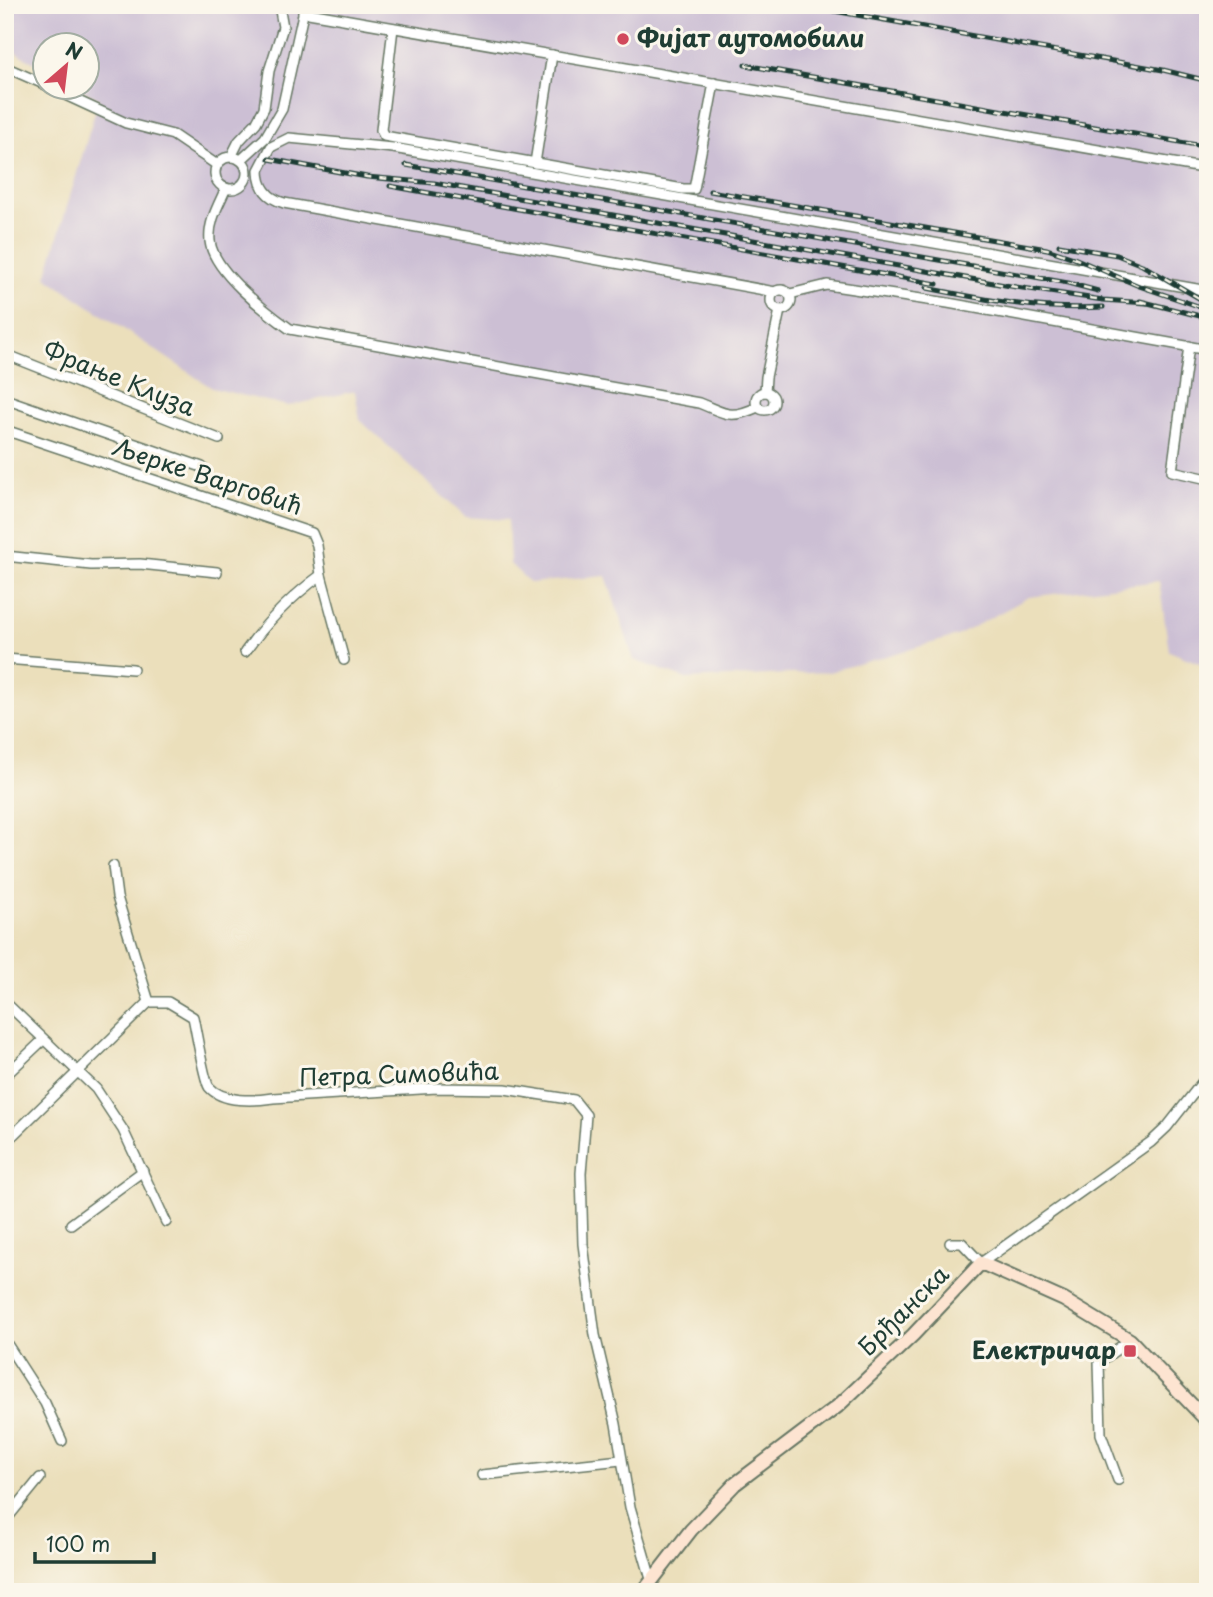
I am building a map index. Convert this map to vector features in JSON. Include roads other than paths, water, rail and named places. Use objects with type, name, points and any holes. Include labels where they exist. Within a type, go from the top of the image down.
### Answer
[{"type":"street","points":[[231,157],[239,141],[256,123],[264,108],[269,71],[283,27],[279,5]]},
{"type":"street","points":[[241,160],[265,138],[282,109],[304,9],[393,27],[1208,169]]},
{"type":"street","points":[[393,27],[381,130],[384,136],[683,189],[694,189],[714,83]]},
{"type":"street","points":[[535,163],[552,55]]},
{"type":"street","points":[[5,67],[32,79]]},
{"type":"street","points":[[82,102],[126,123],[173,135],[217,165]]},
{"type":"street","points":[[775,292],[771,301],[774,307],[786,309],[791,304],[790,294],[785,290],[775,292],[300,207],[268,197],[261,184],[259,170],[271,147],[289,138],[393,148],[1208,291]]},
{"type":"street","points":[[225,158],[241,160],[247,168],[247,178],[241,186],[226,188],[217,181],[215,170],[225,158]]},
{"type":"street","points":[[226,188],[211,221],[209,241],[218,263],[239,286],[290,329],[699,402],[730,416],[758,407],[766,410],[772,405],[772,396],[765,392]]},
{"type":"street","points":[[790,294],[827,285],[948,303],[1208,350]]},
{"type":"street","points":[[765,392],[780,310]]},
{"type":"street","points":[[1189,346],[1172,471],[1208,479]]},
{"type":"street","name":"Фрање Клуза","points":[[5,354],[219,439]]},
{"type":"street","points":[[758,407],[756,398],[765,392]]},
{"type":"street","points":[[5,399],[202,467]]},
{"type":"street","name":"Љерке Варговић","points":[[5,430],[312,533],[344,660]]},
{"type":"street","points":[[5,556],[91,565],[140,564],[217,572]]},
{"type":"street","points":[[245,652],[264,625],[294,595],[321,575]]},
{"type":"street","points":[[5,659],[133,670]]},
{"type":"street","points":[[5,1143],[149,1002],[117,897],[113,866]]},
{"type":"street","points":[[5,1002],[96,1090],[123,1130],[166,1222]]},
{"type":"street","name":"Петра Симовића","points":[[149,1002],[168,1002],[193,1017],[208,1086],[217,1094],[248,1102],[273,1098],[437,1088],[505,1089],[574,1100],[586,1115],[581,1173],[582,1232],[591,1309],[630,1507],[651,1579]]},
{"type":"street","points":[[5,1076],[43,1040]]},
{"type":"street","name":"Брђанска","points":[[643,1592],[691,1530],[736,1484],[838,1406],[913,1335],[981,1263],[1151,1142],[1167,1127],[1208,1075]]},
{"type":"street","points":[[71,1224],[143,1171]]},
{"type":"street","points":[[950,1243],[962,1243],[981,1263],[1065,1300],[1130,1339],[1208,1422]]},
{"type":"street","points":[[1118,1480],[1101,1434],[1099,1363],[1130,1339]]},
{"type":"street","points":[[6,1342],[45,1403],[62,1441]]},
{"type":"street","points":[[482,1475],[621,1460]]},
{"type":"street","points":[[5,1521],[40,1478]]},
{"type":"railway","points":[[801,5],[1163,70],[1208,81]]},
{"type":"railway","points":[[745,65],[1208,147]]},
{"type":"railway","points":[[269,159],[367,177],[434,183],[1016,287],[1103,300],[1147,303]]},
{"type":"railway","points":[[406,165],[1068,283],[1098,291]]},
{"type":"railway","points":[[390,186],[937,284]]},
{"type":"railway","points":[[710,191],[1047,249],[1139,286],[1201,307]]},
{"type":"railway","points":[[1059,245],[1117,255],[1142,265],[1204,301]]},
{"type":"railway","points":[[927,288],[1037,306],[1103,307]]},
{"type":"railway","points":[[1140,301],[1208,318]]},
{"type":"place","name":"Фијат аутомобили","points":[[623,39]]},
{"type":"place","name":"Електричар","points":[[1130,1351]]}]
